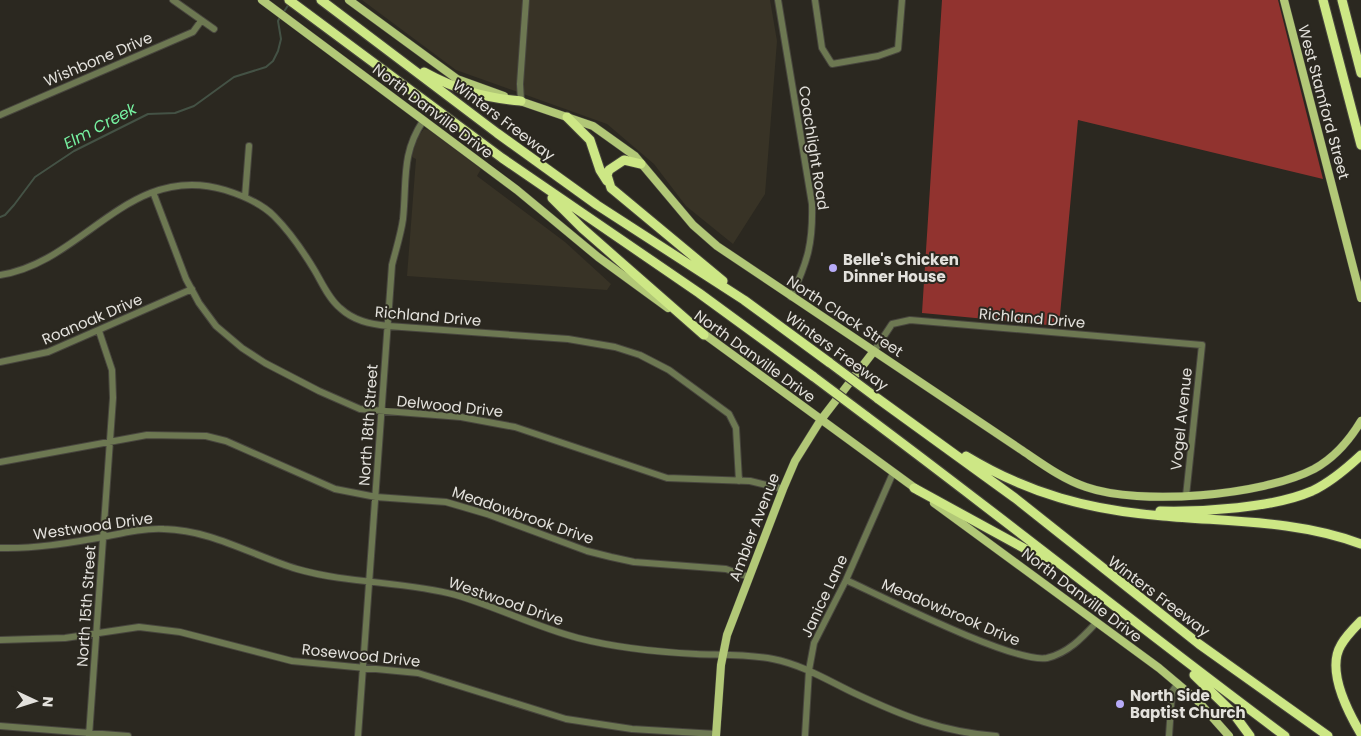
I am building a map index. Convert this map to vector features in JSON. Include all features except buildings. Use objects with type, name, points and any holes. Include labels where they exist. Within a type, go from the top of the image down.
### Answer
[{"type":"highway","name":"Winters Freeway","points":[[289,0],[538,184],[699,293],[971,493],[1169,650],[1285,736]]},
{"type":"highway","name":"Winters Freeway","points":[[321,0],[597,205],[744,300],[920,428],[1015,498],[1191,638],[1328,736]]},
{"type":"highway","points":[[1323,0],[1361,145]]},
{"type":"highway","points":[[1342,0],[1361,73]]},
{"type":"highway","points":[[396,56],[462,90],[490,99],[521,101]]},
{"type":"highway","points":[[567,117],[590,140],[600,170],[611,188],[744,300]]},
{"type":"highway","points":[[611,188],[607,175],[610,170],[624,160],[641,164]]},
{"type":"highway","points":[[538,184],[582,228],[704,335]]},
{"type":"highway","points":[[920,428],[1002,477],[1031,490],[1064,501],[1106,510],[1301,527],[1361,544]]},
{"type":"highway","points":[[1106,510],[1168,511],[1215,509],[1287,498],[1311,491],[1334,479],[1361,455]]},
{"type":"highway","points":[[914,488],[980,522],[1085,584]]},
{"type":"highway","points":[[1361,621],[1340,646],[1337,664],[1338,685],[1350,716],[1361,734]]},
{"type":"highway","points":[[1169,650],[1233,714],[1250,736]]},
{"type":"main road","name":"North Clack Street","points":[[349,0],[457,79],[593,126],[635,156],[693,225],[711,241],[791,297],[1064,477],[1085,487],[1107,492],[1186,496],[1266,485],[1313,469],[1345,444],[1361,421]]},
{"type":"main road","name":"West Stamford Street","points":[[1284,0],[1361,298]]},
{"type":"main road","name":"North Danville Drive","points":[[265,2],[517,190],[598,257],[1178,683],[1209,712],[1229,736]]},
{"type":"main road","name":"Ambler Avenue","points":[[716,735],[722,655],[727,635],[783,489],[795,461],[820,420],[874,351]]},
{"type":"street","points":[[173,0],[214,30]]},
{"type":"street","points":[[521,101],[520,84],[526,0]]},
{"type":"street","name":"Coachlight Road","points":[[778,0],[812,204],[812,231],[808,259],[791,297]]},
{"type":"street","points":[[815,0],[822,48],[832,64],[878,56],[898,49],[902,0]]},
{"type":"street","name":"Wishbone Drive","points":[[0,114],[193,32],[202,21]]},
{"type":"street","name":"North 18th Street","points":[[358,736],[392,264],[403,219],[408,150],[413,136],[423,121]]},
{"type":"street","points":[[245,197],[250,146]]},
{"type":"street","name":"Richland Drive","points":[[0,275],[16,273],[51,258],[88,229],[129,202],[153,192],[180,186],[202,185],[220,188],[245,197],[272,214],[289,231],[338,308],[363,322],[388,326],[568,338],[615,347],[640,355],[669,370],[729,414],[736,428],[739,481]]},
{"type":"street","name":"Delwood Drive","points":[[153,192],[192,289],[216,326],[242,348],[265,363],[349,405],[382,411],[484,420],[515,427],[666,478],[763,483],[783,489]]},
{"type":"street","name":"Roanoak Drive","points":[[0,362],[48,352],[192,289]]},
{"type":"street","name":"Richland Drive","points":[[874,351],[892,324],[910,320],[1202,345]]},
{"type":"street","name":"North 15th Street","points":[[89,735],[113,398],[112,370],[99,331]]},
{"type":"street","name":"Vogel Avenue","points":[[1186,496],[1202,345]]},
{"type":"street","name":"Meadowbrook Drive","points":[[0,462],[126,438],[164,434],[206,436],[226,441],[335,489],[376,497],[446,502],[611,557],[634,562],[726,569],[749,577]]},
{"type":"street","name":"Janice Lane","points":[[805,736],[809,670],[814,643],[846,580],[894,473]]},
{"type":"street","name":"Westwood Drive","points":[[0,548],[31,547],[137,530],[165,529],[195,532],[295,568],[327,577],[422,588],[457,595],[565,634],[601,644],[650,651],[770,658],[809,670],[920,722],[964,734],[996,736]]},
{"type":"street","name":"Meadowbrook Drive","points":[[846,580],[988,643],[1037,659],[1058,654],[1074,645],[1096,623]]},
{"type":"street","name":"Rosewood Drive","points":[[0,640],[65,638],[139,627],[180,632],[292,661],[418,672],[566,719],[632,729],[716,735]]},
{"type":"street","points":[[1169,736],[1172,692],[1178,683]]},
{"type":"street","points":[[0,726],[89,735],[128,736]]},
{"type":"shaded area","points":[[362,0],[770,0],[777,41],[765,194],[733,244],[686,206],[654,164],[607,124],[456,70]]},
{"type":"shaded area","points":[[942,0],[1278,0],[1323,179],[1078,120],[1059,326],[922,313]]},
{"type":"shaded area","points":[[424,129],[429,130],[481,169],[477,176],[565,242],[611,284],[607,290],[407,276],[416,159],[412,157],[417,138]]},
{"type":"waterway","name":"Elm Creek","points":[[283,13],[289,4]]},
{"type":"waterway","name":"Elm Creek","points":[[0,217],[5,215],[14,205],[35,177],[74,151],[148,114],[175,113],[194,106],[234,77],[266,67],[273,61],[278,51],[281,39],[278,21],[280,17]]},
{"type":"place","name":"Belle's Chicken Dinner House","points":[[833,268]]},
{"type":"place","name":"North Side Baptist Church","points":[[1120,704]]}]
